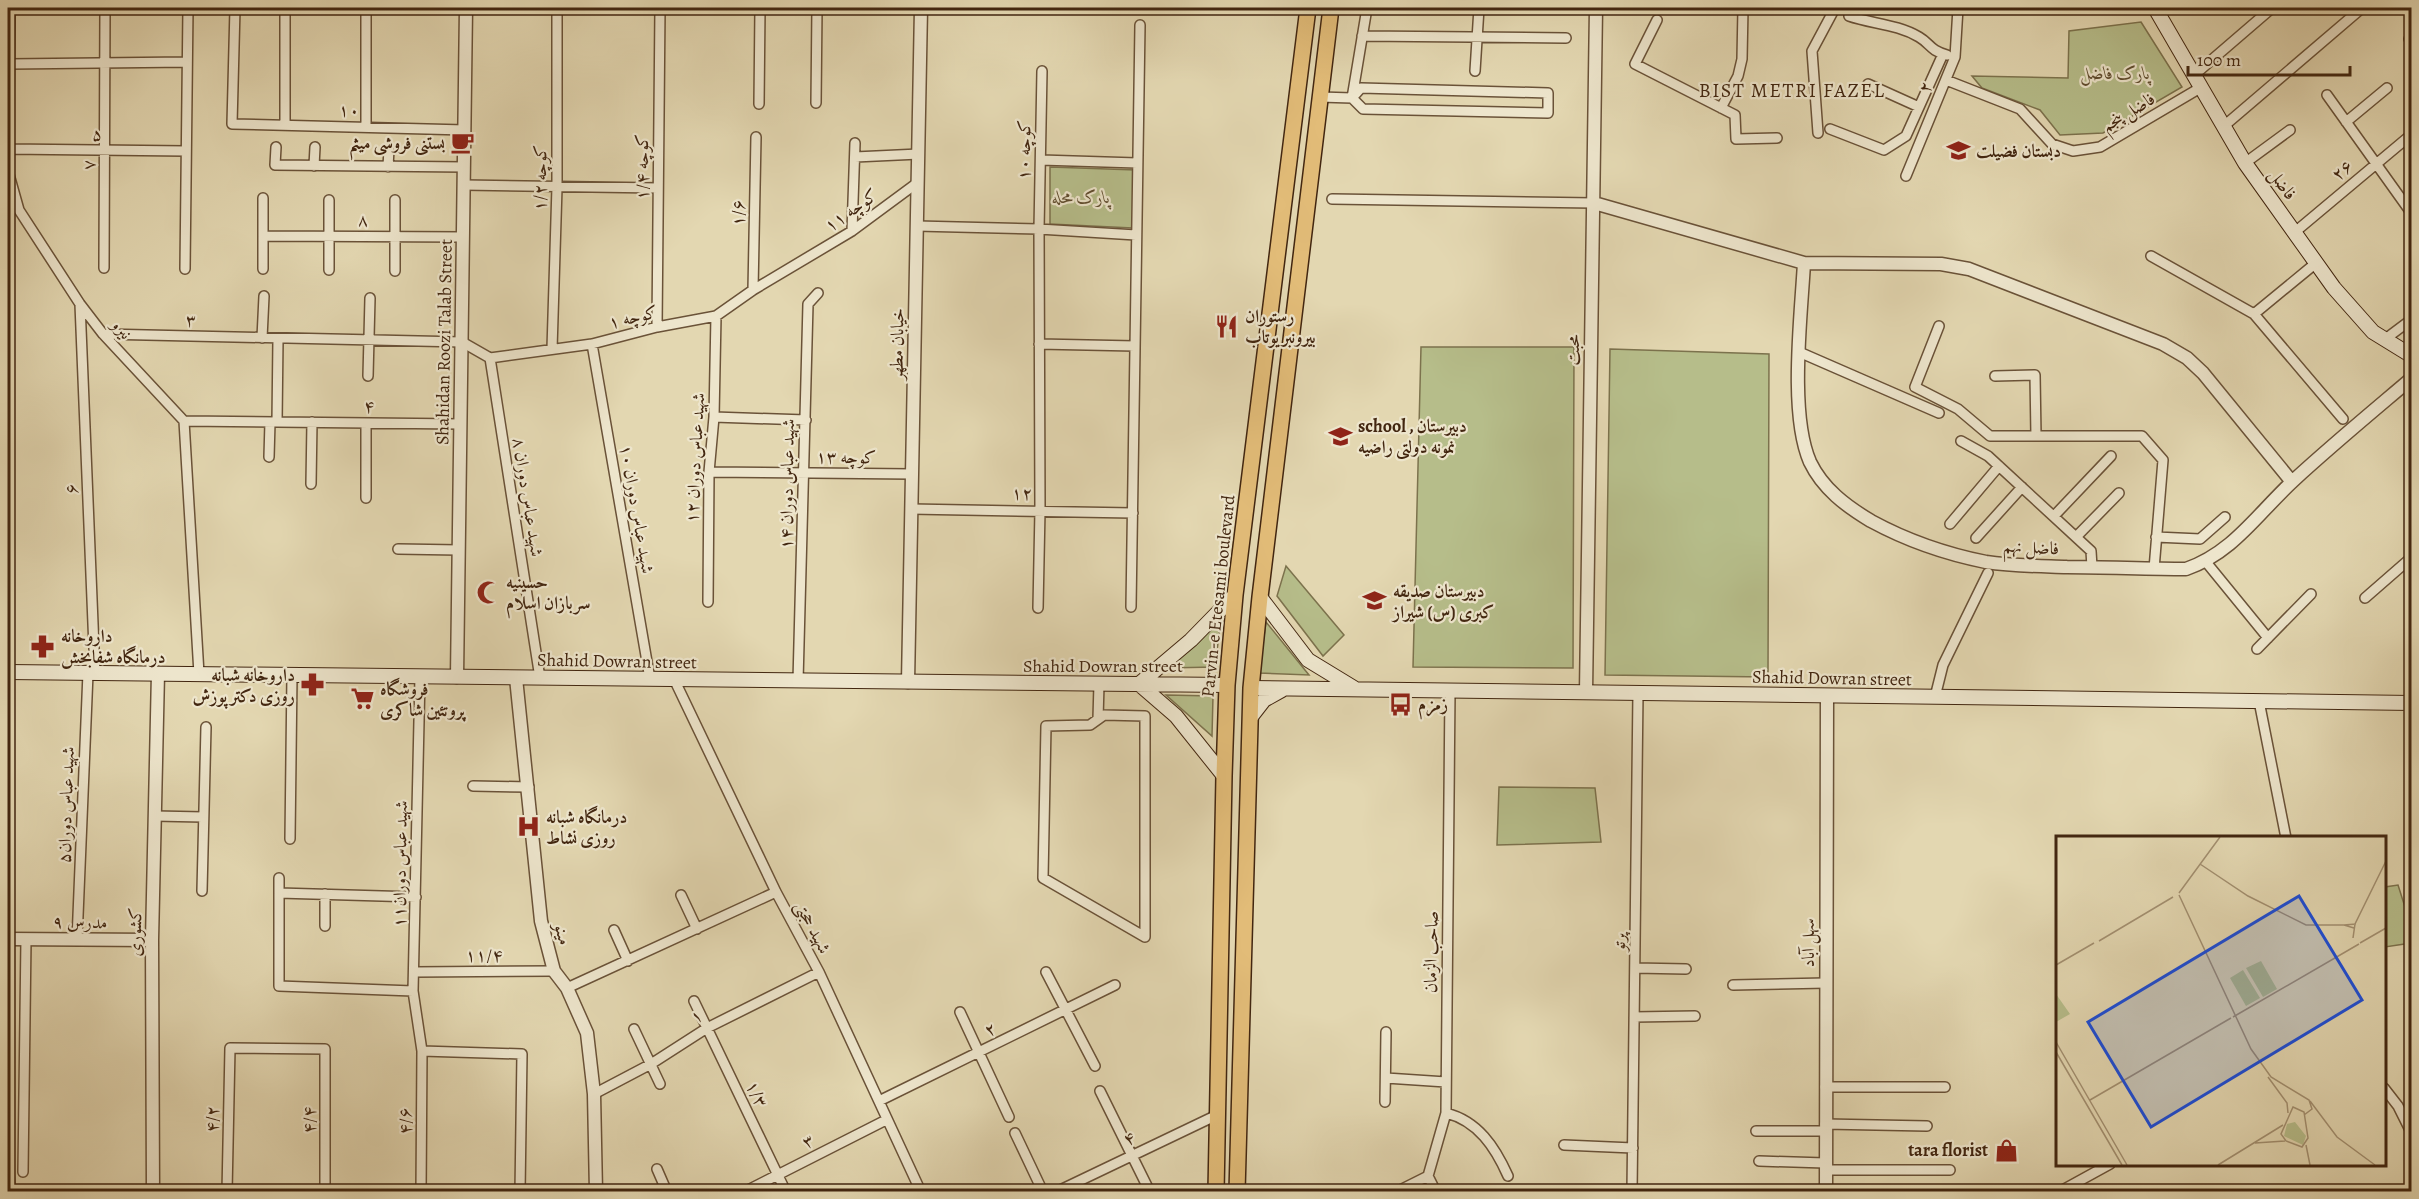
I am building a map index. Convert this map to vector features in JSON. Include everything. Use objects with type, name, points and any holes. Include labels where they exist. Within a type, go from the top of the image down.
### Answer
[{"type":"main road","name":"Parvin-e Etesami boulevard","points":[[1216,1191],[1227,685],[1235,595],[1308,8]]},
{"type":"main road","points":[[1237,1191],[1251,688],[1331,8]]},
{"type":"main road","name":"فاضل","points":[[2159,9],[2200,88],[2245,163],[2334,288],[2373,332],[2412,356]]},
{"type":"main road","points":[[1272,300],[1284,305],[1296,302]]},
{"type":"main road","points":[[1270,320],[1282,318],[1293,323]]},
{"type":"main road","points":[[1224,776],[1176,716],[1139,684],[1191,640],[1235,595]]},
{"type":"main road","points":[[1260,597],[1308,660],[1355,689]]},
{"type":"main road","name":"Shahid Dowran street","points":[[8,672],[1227,685]]},
{"type":"main road","name":"Shahid Dowran street","points":[[1251,688],[2412,703]]},
{"type":"main road","points":[[1250,718],[1264,700],[1284,688]]},
{"type":"main road","points":[[1219,1047],[1240,1047]]},
{"type":"street","name":"نیرو","points":[[10,8],[8,171],[19,210],[80,304],[104,334],[184,421]]},
{"type":"street","name":"۷","points":[[104,268],[105,8]]},
{"type":"street","points":[[185,269],[188,8]]},
{"type":"street","name":"۱۰","points":[[235,8],[232,124],[465,130]]},
{"type":"street","points":[[285,8],[285,125]]},
{"type":"street","points":[[366,8],[366,127]]},
{"type":"street","name":"Shahidan Roozi Talab Street","points":[[457,677],[466,8]]},
{"type":"street","name":"کوچه ۱/۲","points":[[552,349],[557,8]]},
{"type":"street","name":"کوچه ۱/۴","points":[[657,327],[660,8]]},
{"type":"street","points":[[759,104],[760,8]]},
{"type":"street","points":[[816,104],[817,8]]},
{"type":"street","name":"خیابان مطهر","points":[[908,682],[921,8]]},
{"type":"street","points":[[1352,98],[1367,8]]},
{"type":"street","points":[[1475,71],[1479,8]]},
{"type":"street","name":"محبت","points":[[1586,692],[1596,8]]},
{"type":"street","points":[[1721,108],[1738,76],[1743,59],[1743,8]]},
{"type":"street","points":[[1818,133],[1812,51],[1834,8]]},
{"type":"street","name":"۲","points":[[1906,176],[1955,57],[1958,8]]},
{"type":"street","points":[[2193,75],[2272,8]]},
{"type":"street","points":[[2224,126],[2362,8]]},
{"type":"street","points":[[1849,16],[1869,23],[1893,26],[1920,37],[1934,51],[1955,57]]},
{"type":"street","points":[[1658,20],[1635,64],[1735,114],[1736,139],[1778,138]]},
{"type":"street","points":[[1131,607],[1140,25]]},
{"type":"street","points":[[1362,36],[1566,38]]},
{"type":"street","points":[[1830,129],[1884,150],[1906,136],[1943,54]]},
{"type":"street","points":[[10,64],[187,62]]},
{"type":"street","name":"کوچه ۱۰","points":[[1038,609],[1041,510],[1038,344],[1042,71]]},
{"type":"street","name":"فاضل پنجم","points":[[1946,80],[2020,109],[2052,144],[2073,151],[2100,147],[2200,88]]},
{"type":"street","points":[[1868,84],[1919,106]]},
{"type":"street","points":[[1320,97],[1352,98],[1364,109],[1548,113],[1548,93],[1361,88],[1352,98]]},
{"type":"street","points":[[2346,122],[2387,88]]},
{"type":"street","points":[[2327,95],[2412,214]]},
{"type":"street","points":[[2245,163],[2290,130]]},
{"type":"street","name":"۲۶","points":[[2295,232],[2412,134]]},
{"type":"street","name":"۱/۶","points":[[753,290],[756,137]]},
{"type":"street","points":[[852,231],[855,143]]},
{"type":"street","points":[[276,147],[275,165],[464,168]]},
{"type":"street","points":[[315,147],[315,166]]},
{"type":"street","name":"۵","points":[[8,149],[186,151]]},
{"type":"street","points":[[388,149],[388,166]]},
{"type":"street","points":[[855,157],[919,154]]},
{"type":"street","points":[[1041,160],[1137,164]]},
{"type":"street","name":"کوچه ۱۱","points":[[801,263],[852,231],[917,183]]},
{"type":"street","points":[[464,185],[658,188]]},
{"type":"street","points":[[262,198],[263,269]]},
{"type":"street","points":[[1332,199],[1594,203],[1804,263],[1941,264],[1969,269],[2163,344],[2187,358],[2203,373],[2292,482]]},
{"type":"street","points":[[329,200],[329,270]]},
{"type":"street","points":[[395,200],[395,271]]},
{"type":"street","points":[[917,226],[1039,229],[1136,235]]},
{"type":"street","name":"۸","points":[[262,236],[463,237]]},
{"type":"street","points":[[2151,255],[2254,314],[2343,419]]},
{"type":"street","name":"کوچه ۱","points":[[490,358],[592,344],[657,327],[716,316],[753,290],[801,263]]},
{"type":"street","name":"فاضل نهم","points":[[1804,263],[1799,352],[1799,403],[1802,433],[1810,462],[1826,487],[1851,510],[1893,533],[1941,551],[1986,562],[2022,566],[2154,569],[2186,569],[2206,562],[2226,549],[2292,482],[2412,378]]},
{"type":"street","points":[[2254,314],[2316,263]]},
{"type":"street","name":"شهید عباس دوران ۱۴","points":[[798,681],[808,304],[818,293]]},
{"type":"street","points":[[262,338],[264,296]]},
{"type":"street","points":[[368,376],[370,298]]},
{"type":"street","name":"۶","points":[[80,304],[91,673]]},
{"type":"street","name":"شهید عباس دوران ۱۲","points":[[708,602],[709,472],[714,417],[716,316]]},
{"type":"street","points":[[2384,340],[2412,319]]},
{"type":"street","points":[[1939,326],[1915,387],[1958,409],[1990,436],[2142,436],[2163,460],[2154,569]]},
{"type":"street","name":"۳","points":[[104,334],[278,339]]},
{"type":"street","points":[[269,457],[278,339],[462,342],[490,358]]},
{"type":"street","name":"شهید عباس دوران ۱۰","points":[[592,344],[650,679]]},
{"type":"street","points":[[1038,344],[1135,346]]},
{"type":"street","points":[[1799,352],[1939,413]]},
{"type":"street","name":"شهید عباس دوران ۸","points":[[490,358],[540,678]]},
{"type":"street","points":[[1995,376],[2035,375],[2036,436]]},
{"type":"street","points":[[714,417],[806,420]]},
{"type":"street","points":[[199,674],[184,421],[273,422]]},
{"type":"street","name":"۴","points":[[273,422],[461,424]]},
{"type":"street","points":[[311,484],[312,422]]},
{"type":"street","points":[[366,423],[366,498]]},
{"type":"street","points":[[1960,441],[1988,456],[2091,550],[2092,567]]},
{"type":"street","points":[[2054,516],[2111,456]]},
{"type":"street","points":[[1950,524],[1999,466]]},
{"type":"street","name":"کوچه ۱۳","points":[[709,472],[912,474]]},
{"type":"street","points":[[1976,538],[2022,487]]},
{"type":"street","points":[[2076,537],[2118,494]]},
{"type":"street","name":"۱۲","points":[[911,509],[1133,513]]},
{"type":"street","points":[[2156,537],[2200,539],[2225,517]]},
{"type":"street","points":[[398,549],[459,550]]},
{"type":"street","points":[[2365,598],[2412,557]]},
{"type":"street","points":[[2206,562],[2268,638]]},
{"type":"street","points":[[1935,697],[1943,665],[1989,573]]},
{"type":"street","points":[[2257,649],[2311,594]]},
{"type":"street","name":"شهید عباس دوران۵","points":[[77,940],[91,673]]},
{"type":"street","name":"کشوری","points":[[153,1191],[152,940],[158,673]]},
{"type":"street","points":[[290,839],[292,675]]},
{"type":"street","name":"شهید عباس دوران۱۱","points":[[420,676],[413,991],[422,1051]]},
{"type":"street","name":"مینو","points":[[516,678],[541,921],[554,971],[567,988],[587,1033],[594,1094],[596,1191]]},
{"type":"street","name":"شهید حجتی","points":[[674,679],[776,892],[819,972],[921,1191]]},
{"type":"street","points":[[1098,719],[1099,684]]},
{"type":"street","name":"صاحب الزمان","points":[[1428,1176],[1446,1113],[1450,691]]},
{"type":"street","name":"پرتو","points":[[1632,1191],[1638,693]]},
{"type":"street","name":"سهل آباد","points":[[1826,1191],[1827,696]]},
{"type":"street","points":[[2259,701],[2286,836]]},
{"type":"street","points":[[1104,715],[1145,716],[1145,937],[1043,878],[1046,726],[1090,725],[1098,719],[1104,715]]},
{"type":"street","points":[[202,891],[206,727]]},
{"type":"street","points":[[473,786],[529,787]]},
{"type":"street","points":[[155,816],[203,817]]},
{"type":"street","points":[[279,878],[279,986],[413,991]]},
{"type":"street","points":[[567,988],[776,892]]},
{"type":"street","points":[[279,893],[416,897]]},
{"type":"street","points":[[325,894],[325,926]]},
{"type":"street","points":[[681,895],[697,929]]},
{"type":"street","points":[[614,930],[628,961]]},
{"type":"street","name":"مدرس ۹","points":[[8,939],[152,940]]},
{"type":"street","points":[[23,1172],[26,939]]},
{"type":"street","points":[[1635,968],[1686,969]]},
{"type":"street","name":"۱۱/۴","points":[[415,972],[554,971]]},
{"type":"street","name":"۱","points":[[594,1094],[651,1064],[707,1028],[819,972]]},
{"type":"street","points":[[1046,972],[1095,1066]]},
{"type":"street","points":[[1733,985],[1826,983]]},
{"type":"street","name":"۲","points":[[879,1101],[1115,985]]},
{"type":"street","name":"۱/۳","points":[[694,1001],[786,1191]]},
{"type":"street","points":[[960,1012],[1009,1116]]},
{"type":"street","points":[[1634,1017],[1695,1016]]},
{"type":"street","points":[[634,1029],[660,1084]]},
{"type":"street","points":[[1386,1032],[1386,1102]]},
{"type":"street","name":"۴/۴","points":[[230,1048],[325,1049],[325,1191]]},
{"type":"street","name":"۴/۲","points":[[227,1191],[230,1048]]},
{"type":"street","points":[[422,1051],[522,1054],[520,1191]]},
{"type":"street","name":"۴/۶","points":[[421,1191],[422,1051]]},
{"type":"street","points":[[1386,1078],[1446,1082]]},
{"type":"street","points":[[1825,1087],[1945,1087]]},
{"type":"street","points":[[2386,1089],[2398,1106],[2412,1134]]},
{"type":"street","points":[[1100,1091],[1150,1191]]},
{"type":"street","points":[[1446,1113],[1461,1117],[1481,1132],[1498,1153],[1508,1176]]},
{"type":"street","name":"۴","points":[[1056,1191],[1217,1114]]},
{"type":"street","name":"۳","points":[[744,1191],[886,1120]]},
{"type":"street","points":[[1756,1131],[1927,1126]]},
{"type":"street","points":[[1015,1133],[1043,1191]]},
{"type":"street","points":[[1564,1145],[1633,1148]]},
{"type":"street","points":[[8,1153],[10,1191]]},
{"type":"street","points":[[1759,1161],[1825,1167],[1950,1170]]},
{"type":"street","points":[[2059,1191],[2106,1166]]},
{"type":"street","points":[[657,1169],[667,1191]]},
{"type":"street","points":[[1397,1191],[1428,1176],[1436,1191]]},
{"type":"green space","name":"پارک فاضل","points":[[2141,22],[2182,87],[2103,133],[2060,135],[2040,110],[1982,88],[1972,76],[2068,78],[2069,31]]},
{"type":"green space","name":"پارک محله","points":[[1050,167],[1136,170],[1133,228],[1050,224]]},
{"type":"green space","points":[[1421,347],[1574,347],[1573,668],[1413,667]]},
{"type":"green space","points":[[1610,349],[1769,354],[1768,677],[1605,675]]},
{"type":"green space","points":[[1286,566],[1344,635],[1323,656],[1277,596]]},
{"type":"green space","points":[[1221,619],[1215,667],[1167,668],[1196,645]]},
{"type":"green space","points":[[1266,622],[1309,675],[1259,673]]},
{"type":"green space","points":[[1166,695],[1213,696],[1212,736]]},
{"type":"green space","points":[[1499,787],[1595,788],[1601,842],[1497,845]]},
{"type":"green space","points":[[2398,885],[2411,926],[2411,943],[2386,947],[2386,887]]},
{"type":"place","name":"بستنی فروشی میثم","points":[[463,143]]},
{"type":"place","name":"دبستان فضیلت","points":[[1958,151]]},
{"type":"place","name":"رستوران بیرونبر یوتاب","points":[[1227,326]]},
{"type":"place","name":"school , دبیرستان نمونه دولتی راضیه","points":[[1340,436]]},
{"type":"place","name":"حسینیه سربازان اسلام","points":[[488,592]]},
{"type":"place","name":"دبیرستان صدیقه کبری (س) شیراز","points":[[1375,601]]},
{"type":"place","name":"داروخانه درمانگاه شفابخش","points":[[43,646]]},
{"type":"place","name":"داروخانه شبانه روزی دکتر پوزش","points":[[313,685]]},
{"type":"place","name":"فروشگاه پروتئین شاکری","points":[[362,699]]},
{"type":"place","name":"زمزم","points":[[1400,704]]},
{"type":"place","name":"درمانگاه شبانه روزی نشاط","points":[[528,827]]},
{"type":"place","name":"tara florist","points":[[2006,1150]]},
{"type":"district","name":"BIST METRI FAZEL","points":[[1792,90]]}]
